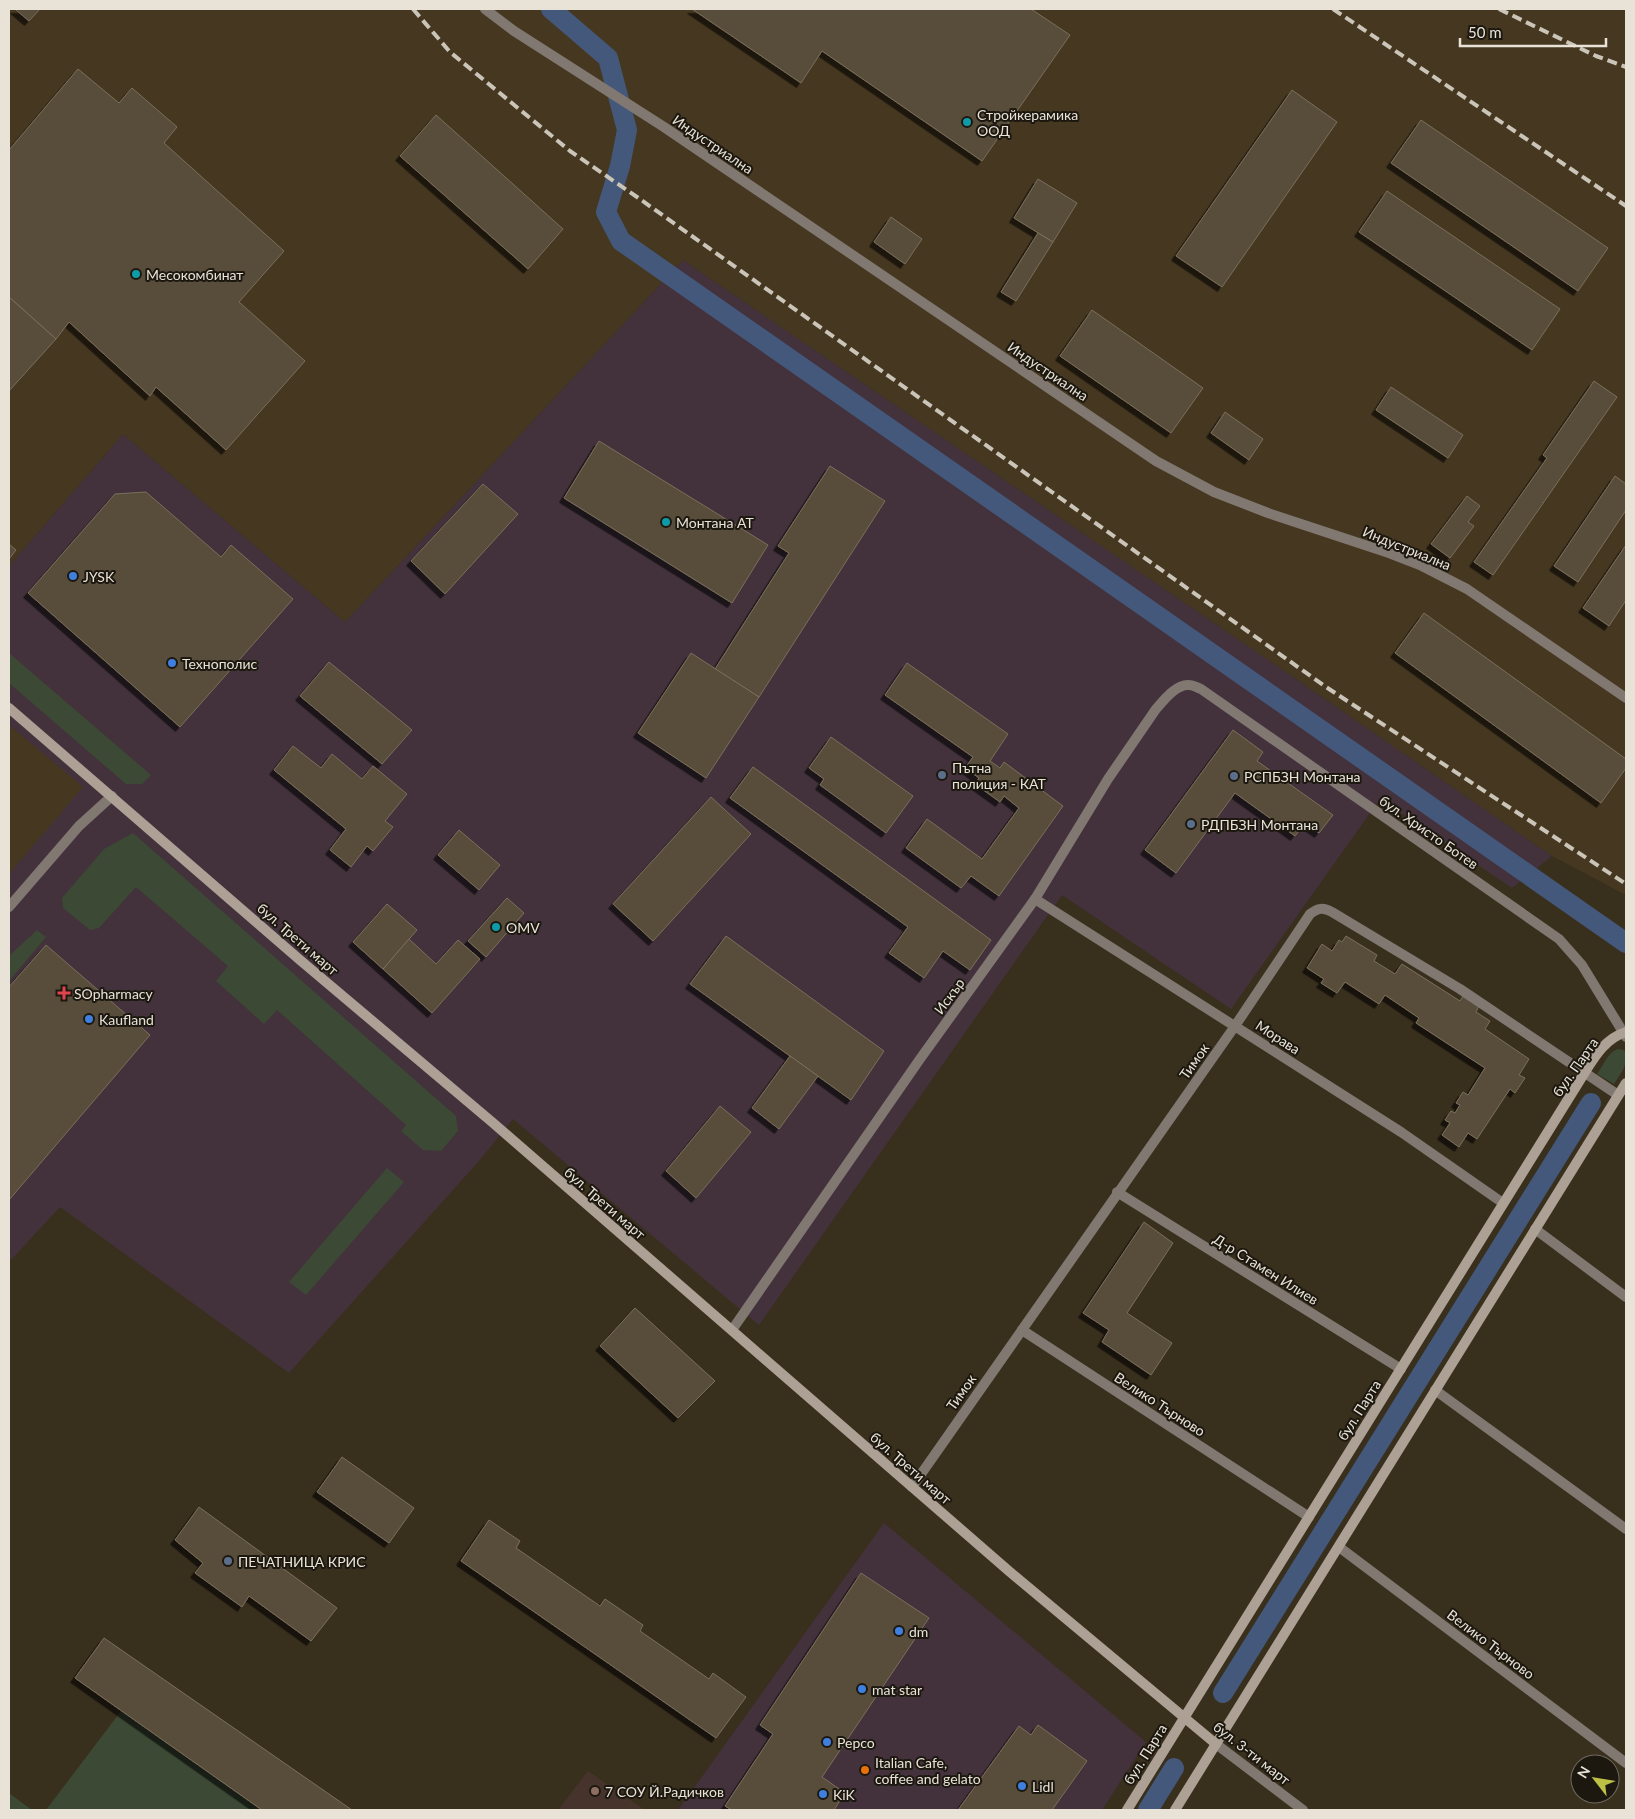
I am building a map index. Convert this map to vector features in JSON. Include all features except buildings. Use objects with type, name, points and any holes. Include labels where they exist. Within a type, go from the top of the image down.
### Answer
[{"type":"main road","name":"бул. Трети март","points":[[9,708],[300,960],[498,1127],[1017,1578],[1184,1718]]},
{"type":"main road","name":"бул. Парта","points":[[1127,1810],[1584,1072],[1604,1046],[1625,1034]]},
{"type":"main road","points":[[1174,1810],[1626,1083]]},
{"type":"main road","name":"бул. 3-ти март","points":[[1184,1718],[1216,1744]]},
{"type":"street","name":"Индустриална","points":[[485,9],[514,31],[664,127],[1156,461],[1214,492],[1268,513],[1389,553],[1446,577],[1466,588],[1626,698]]},
{"type":"street","name":"Искър","points":[[732,1330],[920,1059],[1035,899],[1108,779],[1156,709],[1165,698],[1178,688],[1189,685]]},
{"type":"street","name":"бул. Христо Ботев","points":[[1189,685],[1201,689],[1559,939],[1582,965],[1625,1034]]},
{"type":"street","points":[[9,907],[79,826],[112,796]]},
{"type":"street","name":"Морава","points":[[1035,899],[1401,1132],[1503,1203]]},
{"type":"street","name":"Тимок","points":[[912,1487],[1235,1026],[1310,914],[1316,910],[1325,908],[1460,989],[1584,1072]]},
{"type":"street","points":[[1584,1072],[1618,1095]]},
{"type":"street","name":"Д-р Стамен Илиев","points":[[1117,1192],[1401,1369]]},
{"type":"street","points":[[1535,1229],[1626,1297]]},
{"type":"street","name":"Велико Търново","points":[[1022,1330],[1309,1516]]},
{"type":"street","points":[[1435,1390],[1626,1529]]},
{"type":"street","name":"Велико Търново","points":[[1339,1546],[1626,1763]]},
{"type":"street","name":"бул. 3-ти март","points":[[1216,1744],[1303,1810]]},
{"type":"shaded area","points":[[9,9],[1626,9],[1626,895],[1552,856],[683,260],[345,622],[123,434],[9,566]]},
{"type":"shaded area","points":[[683,260],[1552,856],[1512,888],[1380,799],[1231,1009],[1062,895],[759,1325],[513,1119],[479,1161],[289,1373],[60,1207],[9,1262],[9,874],[82,787],[9,725],[9,566],[123,434],[345,622]]},
{"type":"shaded area","points":[[9,725],[83,787],[9,874]]},
{"type":"shaded area","points":[[884,1523],[1146,1742],[1102,1810],[678,1810]]},
{"type":"shaded area","name":"7 СОУ Й.Радичков","points":[[588,1771],[645,1810],[558,1810]]},
{"type":"green space","points":[[9,653],[151,775],[142,784],[126,784],[9,683]]},
{"type":"green space","points":[[133,833],[456,1116],[458,1131],[441,1151],[423,1150],[401,1131],[406,1125],[277,1010],[264,1024],[216,981],[228,966],[136,887],[99,928],[90,930],[63,908],[62,898],[104,849]]},
{"type":"green space","points":[[37,930],[46,937],[9,981],[9,956]]},
{"type":"green space","points":[[1618,1049],[1624,1050],[1626,1059],[1624,1068],[1614,1084],[1597,1074],[1609,1056]]},
{"type":"green space","points":[[387,1168],[404,1182],[306,1295],[289,1282]]},
{"type":"green space","points":[[121,1711],[262,1810],[46,1810]]},
{"type":"green space","points":[[9,1793],[32,1810],[9,1810]]},
{"type":"waterway","points":[[551,9],[608,58],[627,130],[620,166],[606,212],[621,241],[1626,943]]},
{"type":"waterway","points":[[1223,1693],[1591,1103]]},
{"type":"waterway","points":[[1148,1810],[1174,1768]]},
{"type":"railway","points":[[413,9],[450,52],[570,151],[1326,687],[1626,884]]},
{"type":"railway","points":[[1333,9],[1626,206]]},
{"type":"railway","points":[[1499,9],[1596,56],[1626,67]]},
{"type":"place","name":"Стройкерамика ООД","points":[[967,122]]},
{"type":"place","name":"Месокомбинат","points":[[136,274]]},
{"type":"place","name":"Монтана АТ","points":[[666,522]]},
{"type":"place","name":"JYSK","points":[[73,576]]},
{"type":"place","name":"Технополис","points":[[172,663]]},
{"type":"place","name":"Пътна полиция - КАТ","points":[[942,775]]},
{"type":"place","name":"РСПБЗН Монтана","points":[[1234,776]]},
{"type":"place","name":"РДПБЗН Монтана","points":[[1191,824]]},
{"type":"place","name":"OMV","points":[[496,927]]},
{"type":"place","name":"SOpharmacy","points":[[64,993]]},
{"type":"place","name":"Kaufland","points":[[89,1019]]},
{"type":"place","name":"ПЕЧАТНИЦА КРИС","points":[[228,1561]]},
{"type":"place","name":"dm","points":[[899,1631]]},
{"type":"place","name":"mat star","points":[[862,1689]]},
{"type":"place","name":"Pepco","points":[[827,1742]]},
{"type":"place","name":"Italian Cafe, coffee and gelato","points":[[865,1770]]},
{"type":"place","name":"Lidl","points":[[1022,1786]]},
{"type":"place","name":"7 СОУ Й.Радичков","points":[[595,1791]]},
{"type":"place","name":"KiK","points":[[823,1794]]}]
